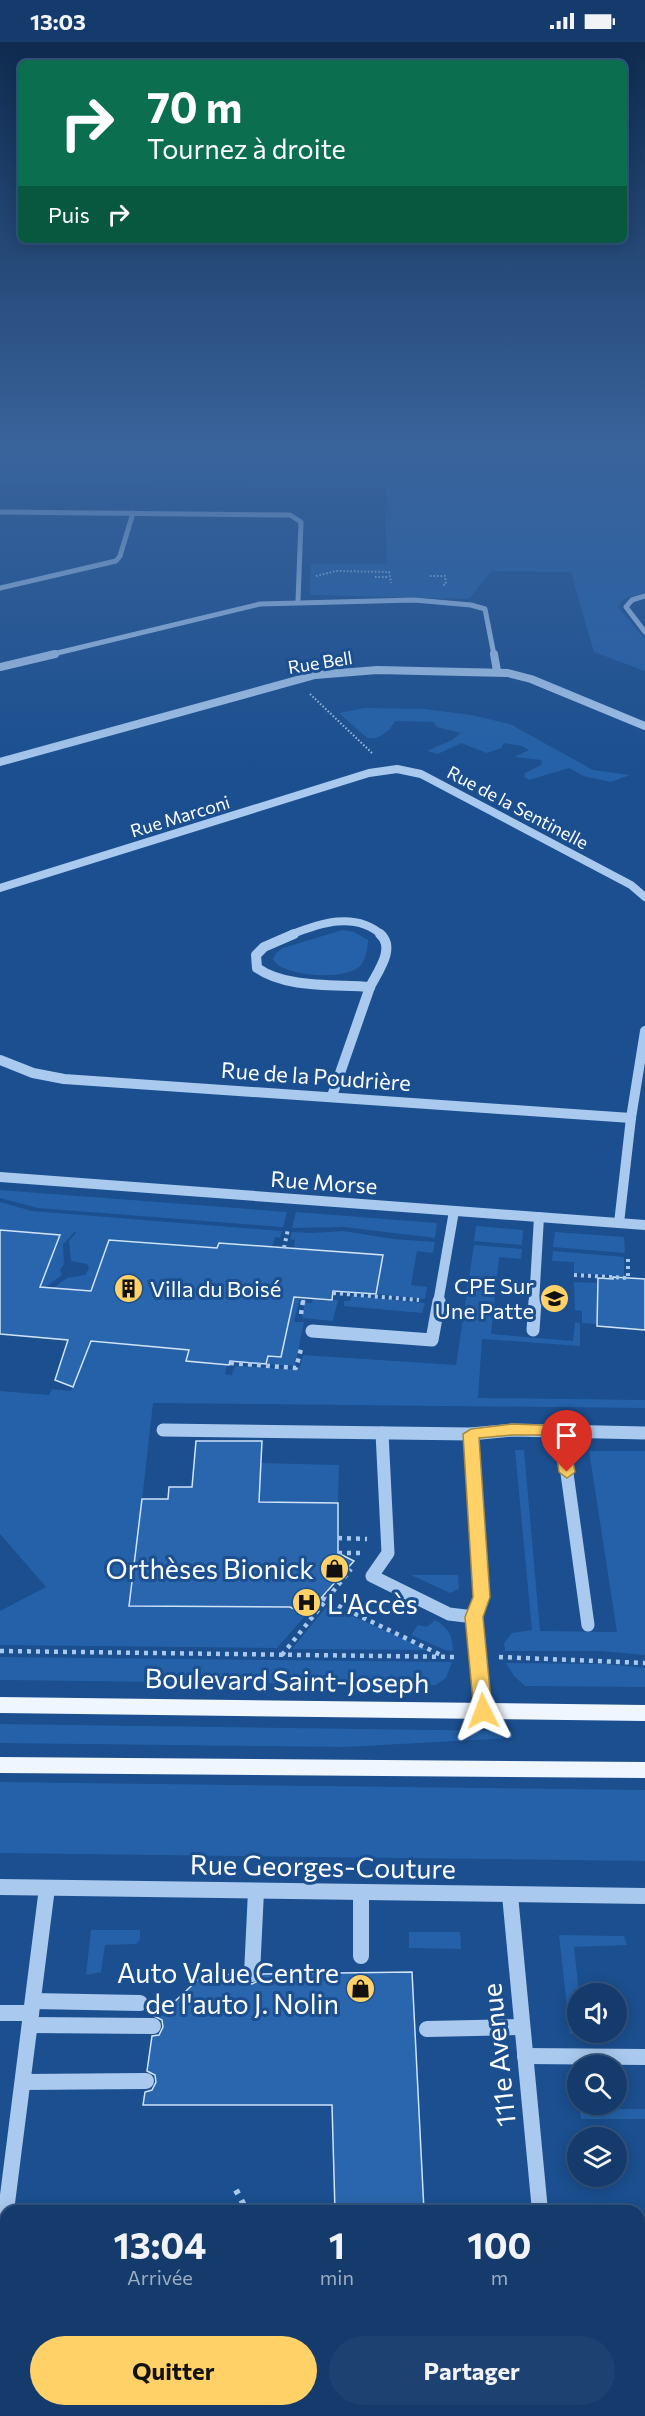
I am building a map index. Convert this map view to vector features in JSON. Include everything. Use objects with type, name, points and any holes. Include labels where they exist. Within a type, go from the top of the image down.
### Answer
[{"type":"main road","name":"Boulevard Saint-Joseph","points":[[0,1705],[645,1713]]},
{"type":"main road","points":[[0,1765],[645,1770]]},
{"type":"street","points":[[0,588],[116,561],[121,552]]},
{"type":"street","points":[[297,601],[300,552]]},
{"type":"street","points":[[645,596],[632,600],[626,608],[645,632]]},
{"type":"street","points":[[0,667],[223,610],[267,603],[297,601],[459,602],[480,606],[488,614],[497,671]]},
{"type":"street","name":"Rue Bell","points":[[0,762],[315,675],[377,670],[497,671],[531,679],[645,726]]},
{"type":"street","name":"Rue de la Sentinelle","points":[[369,773],[397,769],[422,774],[631,885],[645,897]]},
{"type":"street","name":"Rue Marconi","points":[[0,888],[369,773]]},
{"type":"street","points":[[332,1096],[370,987],[388,950],[383,934],[363,924],[340,922],[323,924],[264,947],[256,955],[257,968],[276,978],[311,984],[370,987]]},
{"type":"street","points":[[619,1223],[631,1118],[645,1031]]},
{"type":"street","name":"Rue de la Poudrière","points":[[0,1059],[33,1073],[64,1078],[631,1118]]},
{"type":"street","name":"Rue Morse","points":[[0,1177],[645,1225]]},
{"type":"street","points":[[312,1331],[432,1340],[454,1211]]},
{"type":"street","points":[[533,1330],[539,1217]]},
{"type":"street","points":[[163,1430],[471,1434],[512,1430],[561,1430],[645,1434]]},
{"type":"street","points":[[561,1430],[588,1625]]},
{"type":"street","points":[[382,1433],[388,1540],[386,1558],[372,1576],[449,1614],[474,1617]]},
{"type":"street","points":[[471,1434],[482,1597],[474,1617],[483,1711]]},
{"type":"street","name":"Rue Georges-Couture","points":[[0,1887],[645,1896]]},
{"type":"street","points":[[7,2205],[47,1888]]},
{"type":"street","points":[[252,1974],[256,1891]]},
{"type":"street","points":[[361,1892],[361,1956]]},
{"type":"street","name":"111e Avenue","points":[[510,1895],[539,2205]]},
{"type":"street","points":[[0,2013],[31,2013],[140,2003]]},
{"type":"street","points":[[31,2013],[153,2026]]},
{"type":"street","points":[[427,2029],[522,2027]]},
{"type":"street","points":[[525,2056],[645,2057]]},
{"type":"street","points":[[23,2082],[146,2080]]},
{"type":"path","points":[[310,576],[336,571],[389,572],[389,583],[394,588]]},
{"type":"path","points":[[430,576],[446,576],[446,584],[440,586]]},
{"type":"path","points":[[375,577],[389,577]]},
{"type":"path","points":[[309,693],[374,756]]},
{"type":"path","points":[[284,1248],[288,1229]]},
{"type":"path","points":[[574,1275],[628,1278],[628,1255]]},
{"type":"path","points":[[333,1293],[424,1300]]},
{"type":"path","points":[[230,1363],[296,1368],[304,1341]]},
{"type":"path","points":[[338,1538],[388,1540]]},
{"type":"path","points":[[282,1654],[362,1554],[338,1553]]},
{"type":"path","points":[[324,1599],[445,1656]]},
{"type":"path","name":"Boulevard Saint-Joseph","points":[[0,1651],[453,1657]]},
{"type":"path","points":[[506,1657],[596,1659],[645,1664]]},
{"type":"path","points":[[236,2190],[244,2205]]},
{"type":"shaded area","points":[[387,552],[645,552],[645,593],[624,599],[618,607],[645,639],[645,671],[594,652],[571,572],[491,571],[469,599],[313,595],[310,593],[311,564],[387,564]]},
{"type":"shaded area","points":[[364,708],[425,709],[471,715],[510,724],[593,770],[630,775],[611,782],[583,776],[569,768],[529,780],[524,777],[525,773],[541,765],[542,760],[514,757],[529,750],[522,746],[504,743],[501,748],[487,753],[461,743],[438,754],[427,751],[452,740],[461,733],[437,727],[434,722],[395,721],[383,734],[376,738],[367,738],[339,713]]},
{"type":"shaded area","points":[[342,930],[354,932],[368,940],[363,961],[353,971],[328,975],[300,973],[278,965],[273,959],[276,953],[283,948]]},
{"type":"shaded area","points":[[0,1190],[287,1212],[283,1227],[38,1208],[0,1198]]},
{"type":"shaded area","points":[[0,1202],[32,1211],[282,1231],[280,1238],[275,1237],[272,1247],[219,1243],[186,1361],[227,1365],[225,1374],[232,1375],[235,1366],[299,1370],[303,1355],[456,1365],[474,1245],[522,1249],[521,1259],[499,1257],[491,1334],[573,1341],[575,1322],[580,1323],[580,1346],[482,1339],[478,1398],[645,1400],[645,1408],[153,1403],[130,1606],[290,1607],[306,1615],[277,1648],[0,1645],[0,1611],[46,1587],[0,1534],[0,1391],[49,1395],[52,1389],[71,1391],[76,1378],[69,1340],[156,1346],[178,1245],[110,1240],[91,1291],[53,1288],[67,1278],[85,1275],[89,1269],[87,1264],[71,1261],[69,1241],[76,1233],[75,1231],[63,1245],[64,1264],[60,1270],[62,1275],[44,1288],[40,1287],[60,1235],[0,1230]]},
{"type":"shaded area","points":[[296,1212],[437,1223],[435,1238],[344,1227],[292,1228]]},
{"type":"shaded area","points":[[476,1226],[523,1230],[522,1245],[474,1241]]},
{"type":"shaded area","points":[[343,1231],[393,1239],[435,1242],[433,1253],[417,1251],[411,1285],[427,1287],[425,1299],[376,1294],[383,1256],[294,1249],[295,1240],[290,1239],[292,1232]]},
{"type":"shaded area","points":[[555,1232],[624,1237],[625,1253],[553,1247]]},
{"type":"shaded area","points":[[553,1251],[624,1257],[624,1276],[574,1273],[574,1262],[552,1261]]},
{"type":"shaded area","points":[[574,1282],[598,1283],[597,1324],[582,1323],[582,1311],[575,1310]]},
{"type":"shaded area","points":[[352,1296],[425,1303],[422,1313],[344,1306],[344,1301],[350,1301]]},
{"type":"shaded area","points":[[294,1297],[300,1297],[294,1322],[304,1322],[295,1366],[266,1364],[268,1356],[281,1357]]},
{"type":"shaded area","points":[[313,1298],[338,1300],[333,1321],[302,1318],[305,1303],[312,1303]]},
{"type":"shaded area","points":[[515,1450],[524,1450],[540,1631],[617,1632],[589,1451],[645,1451],[645,1655],[601,1651],[505,1651],[504,1643],[512,1633],[532,1630]]},
{"type":"shaded area","points":[[261,1463],[339,1465],[338,1503],[259,1502]]},
{"type":"shaded area","points":[[411,1575],[458,1575],[459,1589],[450,1593]]},
{"type":"shaded area","points":[[328,1605],[428,1650],[292,1649]]},
{"type":"shaded area","points":[[435,1620],[449,1632],[453,1651],[445,1650],[411,1635],[418,1625],[427,1627]]},
{"type":"shaded area","points":[[0,1657],[452,1662],[446,1678],[436,1685],[0,1680]]},
{"type":"shaded area","points":[[506,1663],[606,1664],[645,1668],[645,1687],[525,1686],[514,1676]]},
{"type":"shaded area","points":[[0,1724],[511,1731],[512,1738],[345,1747],[0,1743]]},
{"type":"shaded area","points":[[0,1782],[645,1790],[645,1861],[0,1853]]},
{"type":"shaded area","points":[[91,1930],[140,1930],[140,1940],[136,1944],[105,1945],[101,1972],[86,1975]]},
{"type":"shaded area","points":[[409,1932],[460,1932],[461,1949],[409,1948]]},
{"type":"shaded area","points":[[559,1935],[624,1936],[627,1945],[574,1947],[578,1983],[567,1983],[567,2007]]},
{"type":"shaded area","points":[[627,2109],[645,2109],[645,2119],[581,2119],[580,2115],[627,2115]]},
{"type":"building","points":[[0,1230],[60,1235],[40,1287],[91,1291],[109,1240],[217,1248],[219,1243],[383,1255],[376,1294],[333,1291],[332,1300],[294,1297],[281,1357],[268,1356],[266,1364],[230,1361],[229,1365],[186,1361],[189,1350],[91,1341],[73,1387],[55,1380],[68,1340],[0,1334]]},
{"type":"building","points":[[613,1277],[645,1279],[645,1330],[597,1326],[598,1278],[613,1279]]},
{"type":"building","points":[[196,1441],[262,1441],[259,1502],[338,1503],[338,1553],[354,1561],[306,1615],[290,1607],[129,1606],[142,1499],[168,1499],[169,1487],[192,1487]]},
{"type":"building","points":[[412,1972],[424,2205],[335,2205],[332,2105],[143,2105],[145,2092],[152,2090],[156,2082],[155,2075],[147,2071],[152,2036],[159,2035],[163,2027],[162,2020],[154,2016],[155,2003],[172,2004],[203,1975],[242,1974],[246,1982],[252,1984],[260,1980],[263,1974]]},
{"type":"place","name":"Villa du Boisé","points":[[129,1288]]},
{"type":"place","name":"CPE Sur Une Patte","points":[[555,1298]]},
{"type":"place","name":"Orthèses Bionick","points":[[335,1568]]},
{"type":"place","name":"L'Accès","points":[[306,1603]]},
{"type":"place","name":"Auto Value Centre de l'auto J. Nolin","points":[[360,1988]]},
{"type":"route","points":[[483,1711],[474,1617],[482,1597],[471,1434],[512,1430],[561,1430],[567,1472]]}]
